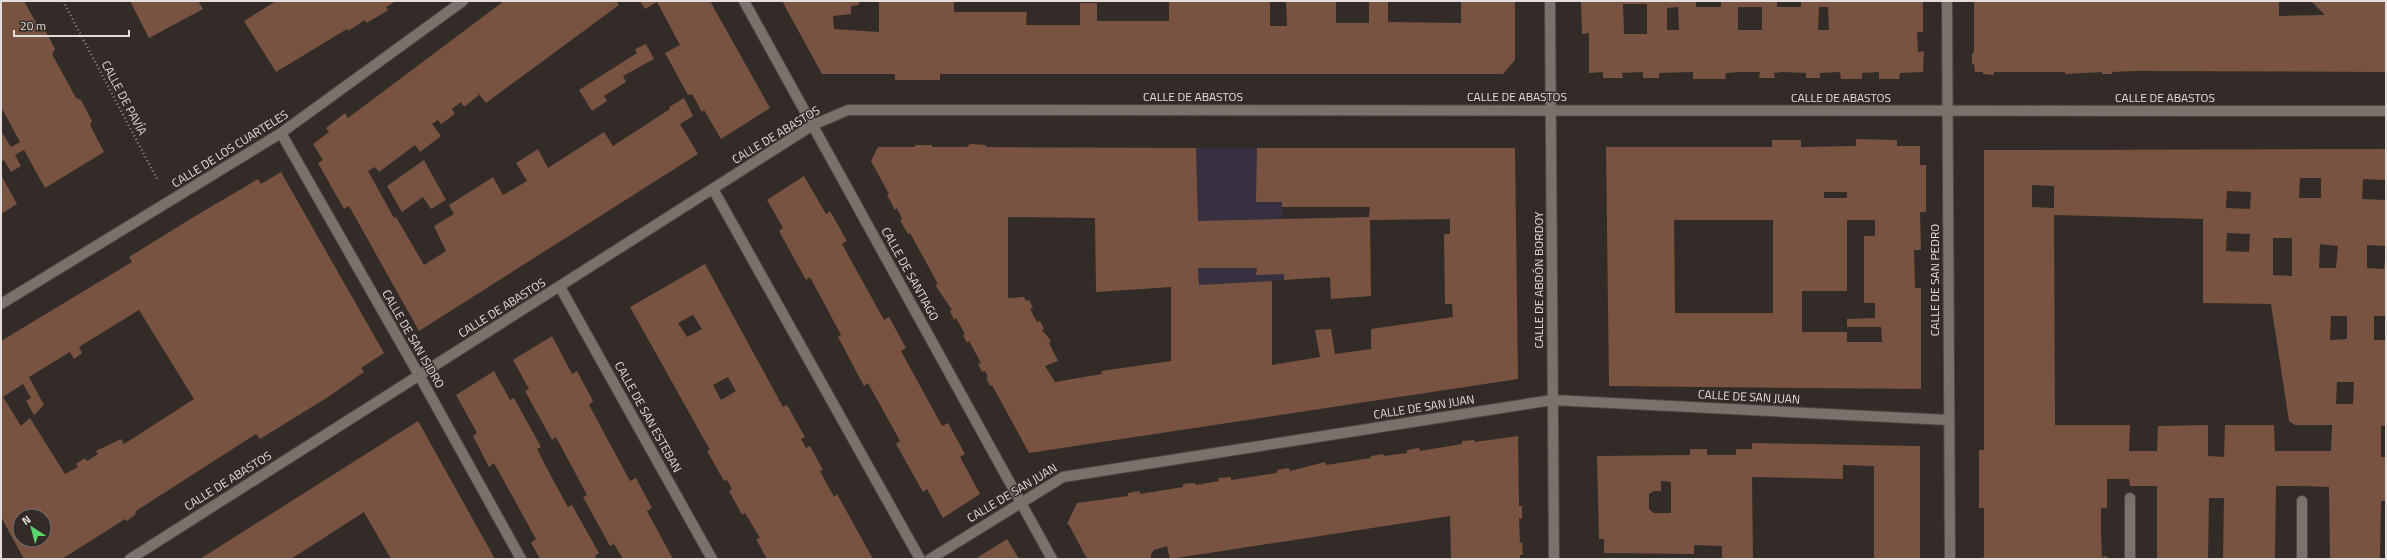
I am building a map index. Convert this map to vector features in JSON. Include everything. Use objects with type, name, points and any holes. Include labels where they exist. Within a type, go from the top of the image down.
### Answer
[{"type":"street","name":"CALLE DE LOS CUARTELES","points":[[1,304],[281,133],[463,1]]},
{"type":"street","name":"CALLE DE SANTIAGO","points":[[744,1],[1052,559]]},
{"type":"street","name":"CALLE DE ABDÓN BORDOY","points":[[1550,1],[1554,559]]},
{"type":"street","name":"CALLE DE SAN PEDRO","points":[[1947,1],[1948,420],[1950,559]]},
{"type":"street","name":"CALLE DE ABASTOS","points":[[130,559],[813,125],[848,110],[1551,110],[1947,112],[2386,111]]},
{"type":"street","name":"CALLE DE SAN ISIDRO","points":[[281,133],[419,375],[521,559]]},
{"type":"street","points":[[713,189],[920,559]]},
{"type":"street","name":"CALLE DE SAN ESTEBAN","points":[[560,287],[712,559]]},
{"type":"street","name":"CALLE DE SAN JUAN","points":[[930,559],[1020,501],[1063,476],[1552,400],[1948,420]]},
{"type":"street","points":[[2130,498],[2130,559]]},
{"type":"street","points":[[2302,501],[2302,559]]},
{"type":"path","name":"CALLE DE PAVÍA","points":[[63,1],[169,202]]},
{"type":"shaded area","points":[[1196,148],[1281,148],[1284,280],[1199,285]]},
{"type":"building","points":[[1,1],[24,1],[39,28],[44,28],[55,49],[52,54],[76,98],[81,100],[92,121],[90,125],[104,152],[45,188],[24,150],[15,155],[21,166],[11,172],[4,160],[1,162],[1,131],[11,147],[20,142],[1,107]]},
{"type":"building","points":[[130,1],[198,1],[203,9],[149,38]]},
{"type":"building","points":[[276,1],[396,1],[386,7],[388,10],[377,17],[366,23],[365,20],[348,31],[347,29],[276,72],[244,21]]},
{"type":"building","points":[[504,1],[616,1],[619,5],[486,103],[476,90],[479,95],[464,107],[461,102],[452,109],[455,114],[441,124],[438,120],[432,124],[441,136],[420,152],[415,145],[379,172],[375,167],[368,171],[394,218],[396,217],[424,265],[446,251],[434,226],[454,214],[449,205],[493,177],[503,195],[527,181],[516,163],[538,149],[548,168],[604,132],[613,146],[670,109],[669,107],[684,98],[693,116],[680,124],[698,154],[419,331],[349,206],[344,209],[318,163],[323,160],[313,144],[329,132],[326,128],[345,113],[348,118]]},
{"type":"building","points":[[640,1],[710,1],[770,108],[721,139],[704,110],[702,112],[692,94],[688,95],[665,53],[680,45],[657,2],[645,9]]},
{"type":"building","points":[[782,1],[859,1],[859,5],[851,6],[851,14],[833,16],[834,29],[879,32],[879,1],[954,1],[954,12],[1027,12],[1026,25],[1080,25],[1080,3],[1097,3],[1097,21],[1169,21],[1169,1],[1270,1],[1270,26],[1287,26],[1286,1],[1336,1],[1336,23],[1369,23],[1369,1],[1388,1],[1388,22],[1461,23],[1461,1],[1515,1],[1515,60],[1503,74],[940,74],[940,80],[895,80],[895,74],[822,74]]},
{"type":"building","points":[[1696,1],[1696,7],[1721,7],[1721,1],[1777,1],[1777,7],[1801,7],[1801,1],[1923,1],[1923,32],[1917,32],[1918,52],[1924,51],[1923,72],[1900,73],[1899,79],[1879,79],[1879,72],[1862,73],[1862,79],[1841,79],[1840,72],[1820,73],[1820,78],[1806,78],[1806,73],[1783,72],[1774,73],[1775,78],[1759,78],[1760,72],[1740,72],[1726,73],[1725,79],[1693,79],[1693,72],[1659,73],[1659,78],[1643,78],[1643,72],[1622,73],[1623,78],[1603,78],[1603,72],[1589,73],[1589,33],[1582,34],[1581,2]],"holes":[[[1623,4],[1647,4],[1647,34],[1624,34]],[[1678,7],[1679,30],[1667,30],[1667,8]],[[1738,7],[1762,7],[1762,30],[1738,30]],[[1819,7],[1828,7],[1829,30],[1818,30]]]},
{"type":"building","points":[[1974,1],[2279,1],[2279,16],[2325,15],[2311,1],[2386,1],[2386,72],[2136,71],[2112,72],[2112,74],[2102,74],[2102,72],[2065,74],[2065,72],[1994,72],[1994,75],[1983,74],[1983,72],[1975,72],[1974,64],[1972,64],[1972,53],[1974,53]]},
{"type":"building","points":[[646,44],[654,59],[623,76],[626,82],[604,96],[607,101],[592,111],[579,90],[637,53],[635,49]]},
{"type":"building","points":[[1856,139],[1897,140],[1897,146],[1920,146],[1920,165],[1926,165],[1926,212],[1920,212],[1921,250],[1914,250],[1915,288],[1921,288],[1921,389],[1609,386],[1606,147],[1772,147],[1772,140],[1801,140],[1801,147],[1856,146]],"holes":[[[1824,192],[1847,192],[1847,198],[1824,198]],[[1674,220],[1773,220],[1773,313],[1675,313]],[[1847,220],[1875,220],[1875,236],[1864,236],[1864,303],[1875,303],[1875,318],[1847,319],[1847,327],[1881,327],[1882,342],[1847,342],[1847,332],[1802,332],[1802,291],[1847,291]]]},
{"type":"building","points":[[970,144],[986,145],[986,147],[1196,148],[1198,221],[1369,217],[1370,207],[1282,207],[1282,202],[1256,202],[1257,148],[1515,148],[1518,379],[1029,453],[992,385],[990,386],[986,378],[988,377],[985,371],[982,372],[978,364],[981,363],[969,341],[967,343],[963,335],[965,334],[956,318],[954,320],[950,311],[952,310],[935,285],[938,284],[910,233],[908,234],[900,220],[902,219],[897,208],[895,210],[887,195],[889,194],[871,161],[878,147],[915,147],[915,145],[932,145],[932,147],[967,147]],"holes":[[[1008,217],[1095,218],[1096,292],[1171,287],[1171,361],[1101,371],[1102,374],[1055,382],[1045,366],[1058,361],[1049,343],[1051,341],[1042,330],[1044,329],[1040,321],[1037,322],[1030,309],[1033,308],[1029,300],[1026,301],[1024,297],[1008,298]],[[1450,219],[1450,234],[1444,234],[1445,304],[1452,304],[1453,317],[1371,329],[1371,349],[1335,354],[1331,329],[1315,330],[1320,357],[1272,365],[1272,281],[1199,285],[1198,268],[1257,268],[1256,275],[1284,274],[1284,280],[1330,277],[1331,299],[1371,296],[1370,220]]]},
{"type":"building","points":[[2386,149],[2386,180],[2363,179],[2362,199],[2386,200],[2386,246],[2367,245],[2367,268],[2384,269],[2386,251],[2386,316],[2374,316],[2374,340],[2386,340],[2386,426],[2381,426],[2381,457],[2386,457],[2386,501],[2381,501],[2380,559],[2330,559],[2329,487],[2276,486],[2275,559],[2223,559],[2224,498],[2209,498],[2208,559],[2157,559],[2157,486],[2130,486],[2129,479],[2107,479],[2107,508],[2101,508],[2101,534],[2102,557],[2107,556],[2107,559],[1979,559],[1984,557],[1984,508],[1979,508],[1979,450],[1984,450],[1984,150]],"holes":[[[2300,178],[2321,178],[2321,198],[2299,198]],[[2032,185],[2054,186],[2054,208],[2032,207]],[[2227,191],[2251,192],[2250,209],[2226,208]],[[2054,215],[2203,219],[2203,303],[2271,304],[2289,421],[2295,425],[2332,425],[2331,451],[2275,451],[2274,425],[2225,425],[2224,457],[2208,456],[2208,425],[2158,426],[2157,451],[2129,451],[2130,425],[2055,425]],[[2227,233],[2250,234],[2249,252],[2226,251]],[[2273,238],[2292,238],[2292,276],[2273,275]],[[2320,244],[2338,246],[2336,268],[2319,268]],[[2331,316],[2347,316],[2347,339],[2330,340]],[[2337,382],[2354,382],[2353,404],[2336,404]]]},
{"type":"building","points":[[424,160],[446,200],[431,209],[423,197],[402,212],[387,186]]},
{"type":"building","points":[[281,172],[384,353],[361,368],[364,372],[328,397],[260,439],[256,434],[139,509],[135,512],[136,514],[127,521],[125,519],[62,559],[24,559],[18,548],[52,548],[52,508],[12,508],[12,537],[1,517],[1,341],[132,262],[129,257],[258,179],[261,184]],"holes":[[[139,310],[194,399],[124,444],[121,439],[96,451],[98,454],[87,461],[85,458],[76,464],[78,467],[65,474],[30,418],[21,426],[3,397],[23,384],[31,398],[26,401],[34,415],[44,405],[29,377],[70,352],[74,359],[82,353],[79,347]]]},
{"type":"building","points":[[1,175],[17,204],[1,214]]},
{"type":"building","points":[[804,176],[826,214],[830,211],[847,241],[842,244],[884,320],[889,317],[906,348],[901,351],[942,426],[948,423],[965,454],[960,457],[980,494],[943,518],[927,489],[923,492],[896,444],[900,441],[868,383],[864,386],[838,337],[841,335],[810,277],[806,280],[779,231],[783,228],[767,200]]},
{"type":"building","points":[[705,264],[783,407],[787,405],[805,437],[801,439],[806,448],[810,446],[823,470],[820,471],[834,497],[837,494],[873,559],[767,559],[756,539],[760,538],[745,513],[742,515],[729,491],[732,489],[727,480],[724,481],[707,451],[710,450],[630,307]],"holes":[[[693,315],[702,329],[687,337],[678,323]],[[728,377],[736,391],[721,400],[713,385]]]},
{"type":"building","points":[[552,336],[572,374],[577,371],[593,401],[589,405],[630,481],[636,478],[652,508],[647,511],[673,559],[623,559],[614,544],[610,546],[583,497],[587,495],[556,437],[552,440],[525,391],[529,389],[513,360]]},
{"type":"building","points":[[494,371],[510,400],[514,398],[541,447],[537,449],[552,478],[568,507],[572,505],[599,553],[595,556],[597,559],[540,559],[531,543],[536,539],[494,463],[489,467],[473,436],[477,433],[456,395]]},
{"type":"building","points":[[418,421],[495,559],[391,559],[364,512],[291,559],[200,559]]},
{"type":"building","points":[[1518,436],[1519,506],[1522,506],[1522,519],[1519,518],[1520,543],[1522,542],[1523,555],[1520,555],[1520,559],[1451,559],[1450,516],[1170,559],[1167,546],[1154,550],[1151,554],[1151,559],[1087,559],[1069,525],[1067,524],[1077,503],[1128,496],[1128,493],[1140,491],[1140,494],[1183,487],[1183,484],[1195,483],[1196,485],[1219,481],[1218,478],[1231,477],[1231,480],[1277,473],[1277,470],[1289,468],[1290,471],[1325,462],[1326,465],[1371,458],[1371,456],[1383,454],[1384,456],[1407,453],[1407,450],[1419,448],[1420,451],[1462,444],[1462,441],[1474,440],[1475,442]]},
{"type":"building","points":[[1752,443],[1920,446],[1920,559],[1874,559],[1874,466],[1843,465],[1843,479],[1752,477],[1753,559],[1722,559],[1722,546],[1694,545],[1694,554],[1604,553],[1604,539],[1599,539],[1597,456],[1690,455],[1690,449],[1707,449],[1707,455],[1736,455],[1736,449],[1752,449]],"holes":[[[1661,481],[1671,482],[1671,513],[1654,513],[1649,509],[1649,494],[1654,491],[1661,491]]]},
{"type":"building","points":[[1007,539],[1019,559],[975,559]]}]
